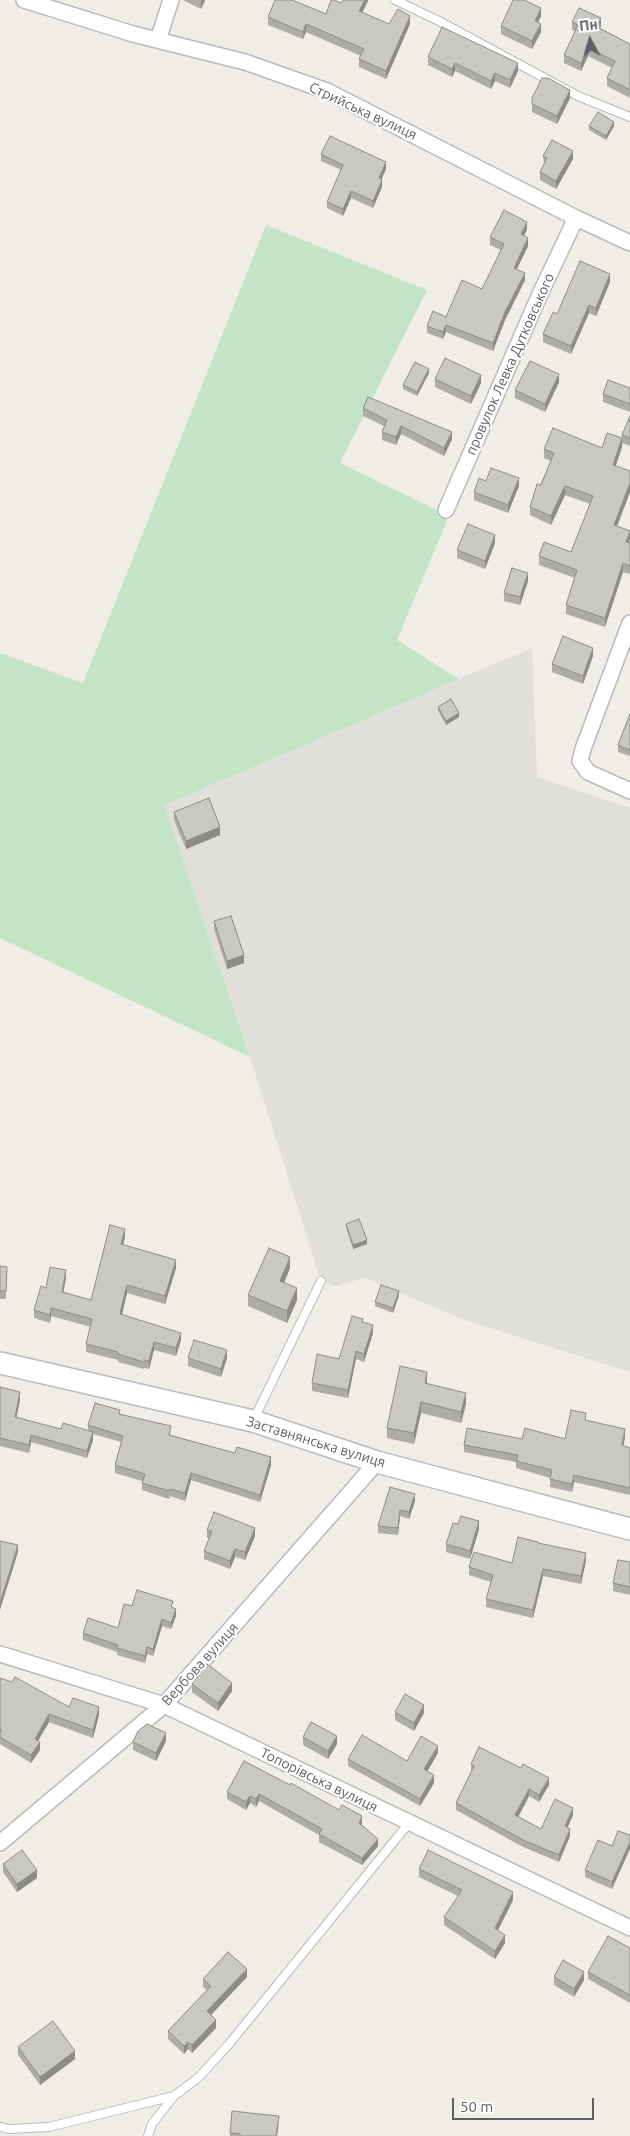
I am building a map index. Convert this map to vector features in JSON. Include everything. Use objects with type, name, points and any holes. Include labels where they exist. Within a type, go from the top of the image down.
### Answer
[{"type":"street","name":"Стрийська вулиця","points":[[24,0],[158,40],[245,62],[327,91],[576,218],[630,243]]},
{"type":"street","points":[[158,40],[172,0]]},
{"type":"street","name":"провулок Левка Дутковського","points":[[446,510],[540,294],[576,218]]},
{"type":"street","points":[[630,623],[580,761],[588,772],[630,791]]},
{"type":"street","name":"Заставнянська вулиця","points":[[0,1363],[253,1421],[378,1462],[630,1529]]},
{"type":"street","name":"Вербова вулиця","points":[[0,1843],[164,1705],[378,1462]]},
{"type":"street","name":"Топорівська вулиця","points":[[0,1654],[164,1705],[630,1928]]},
{"type":"lane","points":[[395,0],[439,21],[578,96],[630,117]]},
{"type":"lane","points":[[253,1421],[321,1281]]},
{"type":"lane","points":[[148,2136],[152,2124],[174,2096],[198,2078],[229,2044],[409,1823]]},
{"type":"lane","points":[[0,2127],[10,2129],[49,2127],[174,2096]]},
{"type":"shaded area","points":[[532,648],[537,777],[630,808],[630,1372],[465,1320],[365,1278],[335,1286],[321,1281],[250,1057],[163,804]]},
{"type":"green space","points":[[266,225],[427,290],[340,463],[449,516],[397,640],[459,679],[164,805],[250,1057],[0,938],[0,653],[83,683]]},
{"type":"building","points":[[275,0],[292,0],[326,14],[331,0],[341,3],[343,0],[365,0],[359,11],[389,24],[398,9],[410,16],[386,71],[359,59],[364,49],[306,24],[303,32],[268,17]]},
{"type":"building","points":[[513,0],[524,0],[541,8],[535,21],[541,24],[532,41],[501,26]]},
{"type":"building","points":[[579,8],[601,18],[597,27],[630,44],[630,90],[607,78],[615,61],[588,48],[581,63],[564,55],[578,25],[572,22]]},
{"type":"building","points":[[442,27],[518,63],[510,80],[495,73],[491,81],[455,63],[452,69],[428,57]]},
{"type":"building","points":[[542,78],[548,78],[570,90],[557,116],[532,104],[532,98]]},
{"type":"building","points":[[598,112],[614,122],[606,136],[589,126]]},
{"type":"building","points":[[330,136],[386,162],[379,178],[382,180],[373,201],[351,191],[343,209],[327,202],[343,165],[321,154]]},
{"type":"building","points":[[552,140],[573,151],[556,181],[540,172],[547,158],[543,156]]},
{"type":"building","points":[[504,210],[527,222],[521,234],[528,238],[514,268],[525,273],[505,312],[493,343],[446,325],[443,332],[427,326],[433,311],[446,317],[462,280],[482,289],[504,244],[490,237]]},
{"type":"building","points":[[580,261],[610,274],[596,308],[589,305],[571,346],[543,334],[553,312],[557,314]]},
{"type":"building","points":[[445,358],[481,375],[471,396],[435,379]]},
{"type":"building","points":[[530,361],[559,374],[545,404],[515,390]]},
{"type":"building","points":[[415,362],[429,369],[417,392],[403,385]]},
{"type":"building","points":[[608,380],[630,388],[630,404],[603,394]]},
{"type":"building","points":[[368,397],[452,432],[444,448],[401,426],[396,437],[382,432],[387,420],[363,408]]},
{"type":"building","points":[[630,416],[630,438],[622,435]]},
{"type":"building","points":[[553,428],[602,448],[607,433],[622,438],[613,465],[630,471],[630,483],[614,525],[630,531],[626,542],[630,543],[630,566],[623,563],[605,618],[566,605],[577,570],[539,556],[544,542],[571,552],[593,496],[565,486],[551,516],[530,507],[537,484],[541,485],[554,453],[544,449]]},
{"type":"building","points":[[491,468],[519,478],[508,505],[474,492],[479,478],[486,481]]},
{"type":"building","points":[[468,524],[495,535],[485,561],[457,550]]},
{"type":"building","points":[[512,568],[528,573],[520,597],[504,593]]},
{"type":"building","points":[[563,636],[593,648],[583,676],[552,664]]},
{"type":"building","points":[[451,699],[459,713],[446,721],[438,707]]},
{"type":"building","points":[[630,714],[630,750],[618,745]]},
{"type":"building","points":[[209,798],[220,827],[186,841],[174,812]]},
{"type":"building","points":[[231,916],[244,955],[227,961],[214,921]]},
{"type":"building","points":[[359,1219],[367,1240],[353,1245],[346,1224]]},
{"type":"building","points":[[110,1225],[125,1229],[121,1244],[176,1260],[165,1296],[127,1285],[120,1314],[181,1333],[176,1348],[154,1342],[149,1361],[145,1360],[144,1362],[118,1354],[118,1352],[86,1344],[92,1319],[51,1308],[50,1315],[34,1310],[41,1286],[46,1288],[50,1267],[66,1270],[62,1292],[91,1300]]},
{"type":"building","points":[[269,1248],[290,1257],[280,1281],[297,1288],[287,1311],[248,1295]]},
{"type":"building","points":[[0,1266],[7,1267],[6,1291],[0,1291]]},
{"type":"building","points":[[381,1285],[399,1291],[393,1308],[375,1302]]},
{"type":"building","points":[[352,1316],[363,1319],[362,1322],[373,1325],[364,1354],[356,1351],[348,1390],[312,1383],[317,1354],[339,1359]]},
{"type":"building","points":[[194,1340],[227,1350],[221,1369],[188,1358]]},
{"type":"building","points":[[400,1366],[427,1372],[425,1383],[466,1393],[461,1412],[421,1402],[414,1433],[387,1428]]},
{"type":"building","points":[[0,1387],[20,1392],[15,1417],[61,1429],[63,1423],[93,1432],[87,1451],[31,1435],[29,1445],[0,1438]]},
{"type":"building","points":[[95,1403],[120,1410],[119,1414],[171,1426],[169,1435],[235,1453],[237,1447],[271,1457],[260,1495],[191,1473],[185,1493],[170,1489],[169,1491],[142,1483],[145,1474],[115,1465],[123,1436],[88,1425]]},
{"type":"building","points":[[571,1410],[586,1413],[585,1420],[625,1429],[622,1445],[630,1448],[630,1488],[574,1475],[572,1484],[550,1479],[552,1470],[516,1461],[518,1455],[464,1445],[467,1428],[522,1439],[525,1428],[565,1439]]},
{"type":"building","points":[[390,1487],[415,1494],[409,1512],[400,1510],[398,1528],[378,1526]]},
{"type":"building","points":[[214,1512],[255,1528],[245,1552],[235,1549],[230,1561],[204,1551],[212,1531],[207,1530]]},
{"type":"building","points":[[461,1516],[479,1521],[470,1551],[446,1544],[453,1523],[458,1524]]},
{"type":"building","points":[[518,1537],[586,1553],[581,1576],[543,1569],[533,1610],[486,1599],[493,1575],[469,1567],[474,1552],[512,1563]]},
{"type":"building","points":[[0,1541],[18,1545],[0,1603]]},
{"type":"building","points":[[618,1560],[630,1562],[630,1587],[613,1583]]},
{"type":"building","points":[[137,1590],[173,1601],[171,1607],[176,1609],[171,1623],[162,1619],[153,1649],[147,1647],[145,1656],[117,1648],[118,1645],[83,1633],[88,1618],[118,1628],[124,1604],[132,1606]]},
{"type":"building","points":[[207,1664],[232,1683],[218,1703],[192,1684]]},
{"type":"building","points":[[15,1677],[69,1707],[73,1698],[99,1707],[93,1730],[49,1714],[35,1739],[40,1742],[31,1755],[0,1737],[2,1730],[0,1729],[0,1678],[12,1682]]},
{"type":"building","points":[[405,1694],[424,1705],[414,1723],[395,1712]]},
{"type":"building","points":[[311,1722],[337,1736],[328,1751],[303,1737]]},
{"type":"building","points":[[147,1724],[166,1733],[156,1753],[133,1742],[138,1731]]},
{"type":"building","points":[[362,1735],[407,1761],[421,1736],[438,1746],[424,1769],[434,1775],[420,1799],[348,1759]]},
{"type":"building","points":[[479,1747],[521,1768],[523,1764],[549,1778],[539,1795],[529,1789],[515,1815],[541,1829],[555,1799],[573,1808],[565,1826],[570,1829],[559,1855],[523,1840],[456,1803],[474,1766],[471,1764]]},
{"type":"building","points":[[244,1761],[290,1785],[291,1783],[339,1810],[342,1805],[362,1816],[359,1823],[378,1839],[362,1858],[319,1834],[322,1829],[259,1794],[256,1799],[250,1796],[246,1802],[227,1792]]},
{"type":"building","points":[[618,1831],[630,1835],[630,1842],[612,1882],[585,1870],[598,1840],[612,1846]]},
{"type":"building","points":[[22,1850],[37,1870],[17,1884],[3,1864]]},
{"type":"building","points":[[428,1850],[513,1892],[495,1928],[505,1935],[495,1951],[444,1917],[462,1890],[419,1869]]},
{"type":"building","points":[[608,1936],[630,1948],[630,1995],[588,1972]]},
{"type":"building","points":[[228,1952],[247,1969],[207,2011],[216,2020],[192,2045],[188,2042],[184,2046],[168,2031],[211,1986],[203,1979]]},
{"type":"building","points":[[563,1960],[584,1972],[574,1989],[554,1977]]},
{"type":"building","points":[[53,2021],[75,2051],[40,2077],[18,2047]]},
{"type":"building","points":[[232,2111],[279,2116],[276,2136],[240,2136],[240,2134],[230,2133]]}]
